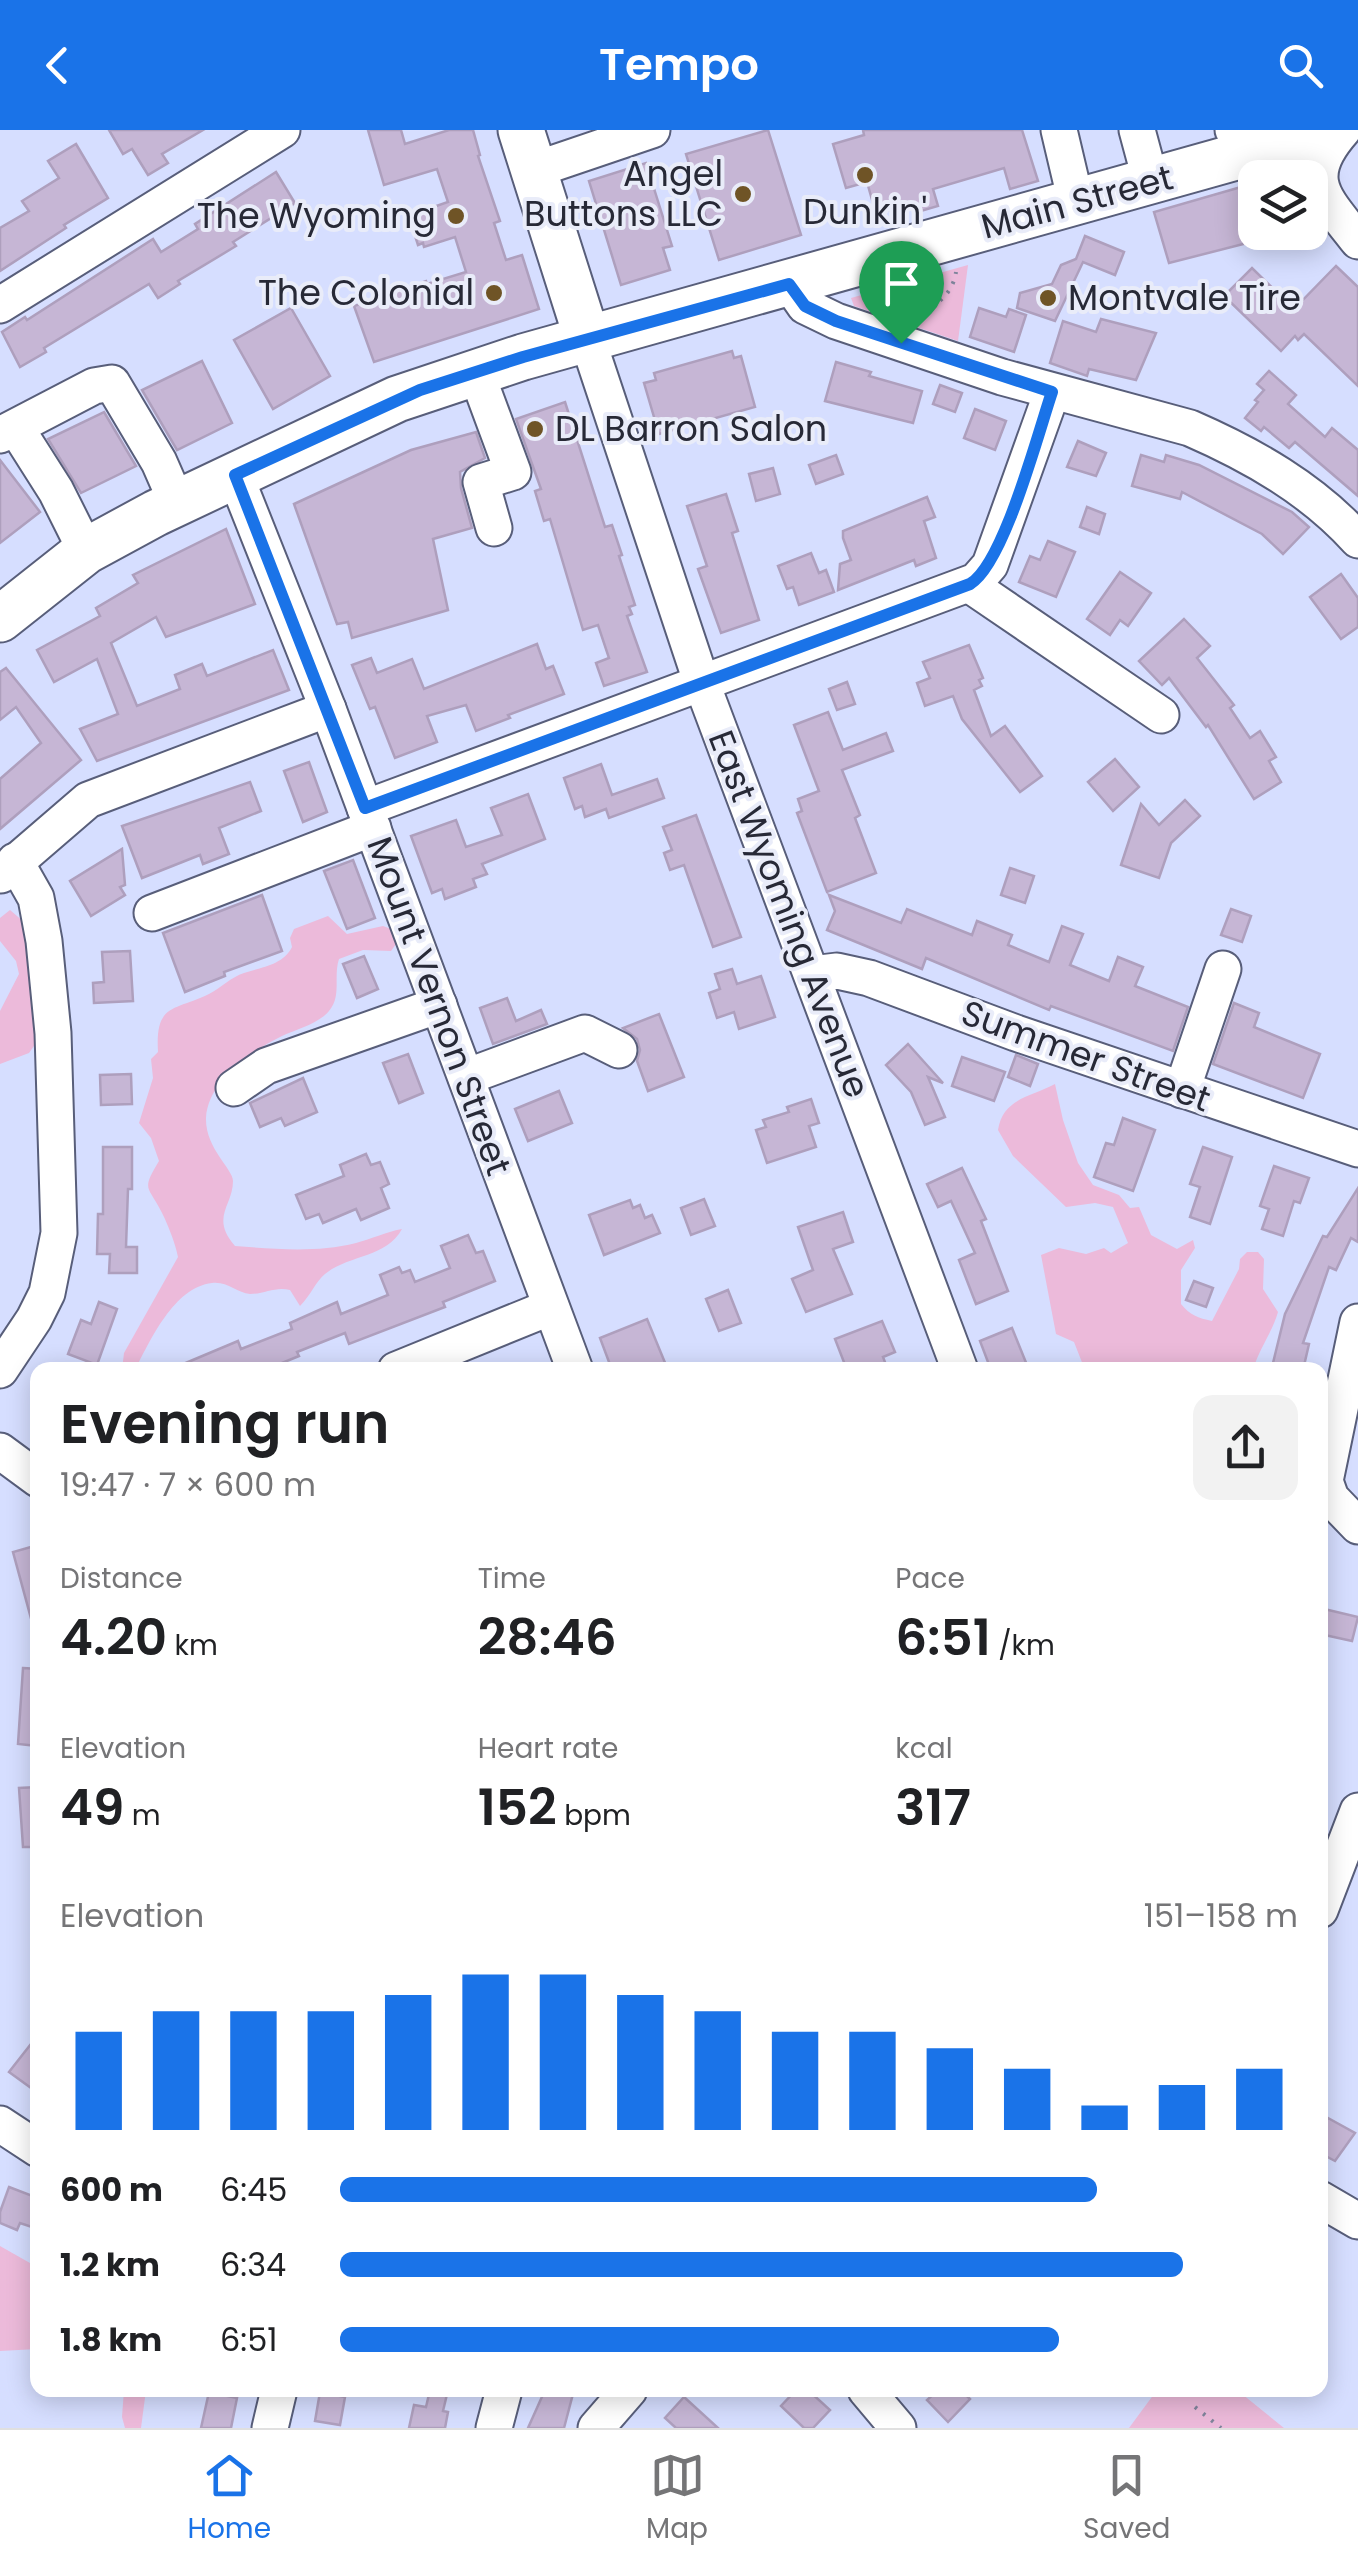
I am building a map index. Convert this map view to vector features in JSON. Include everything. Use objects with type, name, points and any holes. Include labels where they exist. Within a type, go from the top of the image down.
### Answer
[{"type":"main road","name":"Main Street","points":[[0,620],[86,551],[177,502],[385,404],[476,372],[1332,130]]},
{"type":"main road","points":[[527,150],[588,341]]},
{"type":"street","points":[[0,305],[282,130]]},
{"type":"street","points":[[527,150],[652,130]]},
{"type":"street","points":[[1059,130],[1076,202]]},
{"type":"street","points":[[1137,130],[1151,182]]},
{"type":"street","points":[[1343,130],[1325,154],[1319,183],[1326,202],[1358,241]]},
{"type":"street","points":[[1328,225],[1358,255]]},
{"type":"street","points":[[789,284],[805,306],[836,321],[1052,392],[1190,428],[1289,481],[1358,540]]},
{"type":"street","name":"East Wyoming Avenue","points":[[588,341],[702,684],[957,1362]]},
{"type":"street","points":[[476,372],[513,472],[481,482],[494,528]]},
{"type":"street","points":[[86,551],[56,491],[8,432],[94,386],[112,384],[159,462],[177,502]]},
{"type":"street","points":[[152,913],[369,818],[702,684],[970,584],[990,565],[1052,392]]},
{"type":"street","name":"Mount Vernon Street","points":[[235,475],[328,708],[572,1362]]},
{"type":"street","points":[[970,584],[1160,715]]},
{"type":"street","points":[[0,1370],[43,1302],[59,1233],[53,1033],[44,941],[36,898],[8,869],[88,800],[328,708]]},
{"type":"street","points":[[1182,1090],[1224,970]]},
{"type":"street","name":"Summer Street","points":[[812,974],[837,971],[869,978],[1358,1150]]},
{"type":"street","points":[[234,1088],[266,1066],[440,1005]]},
{"type":"street","points":[[466,1076],[585,1032],[619,1050]]},
{"type":"street","points":[[416,1362],[551,1308]]},
{"type":"street","points":[[1328,1471],[1358,1322]]},
{"type":"street","points":[[0,1451],[30,1473]]},
{"type":"street","points":[[1328,1488],[1331,1498],[1358,1526]]},
{"type":"street","points":[[1328,1890],[1357,1819]]},
{"type":"street","points":[[0,2124],[30,2144]]},
{"type":"street","points":[[1328,2204],[1358,2221]]},
{"type":"street","points":[[270,2428],[277,2397]]},
{"type":"street","points":[[494,2428],[502,2397]]},
{"type":"street","points":[[596,2428],[623,2397]]},
{"type":"street","points":[[872,2397],[898,2428]]},
{"type":"path","points":[[901,343],[907,324],[942,302],[956,278],[948,237]]},
{"type":"path","points":[[1195,2407],[1221,2428]]},
{"type":"shaded area","points":[[968,265],[958,341],[854,306],[851,298]]},
{"type":"shaded area","points":[[10,910],[24,922],[35,989],[36,1043],[29,1053],[0,1064],[0,1011],[19,974],[16,961],[0,941],[0,918]]},
{"type":"shaded area","points":[[328,916],[347,934],[383,926],[391,929],[396,944],[391,951],[363,950],[339,959],[335,999],[329,1011],[257,1050],[233,1069],[214,1092],[206,1118],[207,1129],[233,1181],[224,1227],[235,1246],[296,1249],[341,1246],[402,1229],[386,1246],[325,1274],[300,1306],[290,1290],[250,1294],[217,1283],[198,1287],[165,1317],[139,1362],[123,1362],[124,1353],[178,1257],[166,1221],[148,1188],[159,1161],[151,1138],[139,1123],[153,1078],[151,1059],[158,1052],[160,1025],[169,1011],[209,994],[239,975],[278,962],[292,947],[294,929]]},
{"type":"shaded area","points":[[1055,1084],[1078,1163],[1093,1185],[1119,1195],[1130,1208],[1139,1207],[1151,1235],[1177,1249],[1193,1240],[1195,1248],[1181,1270],[1181,1304],[1188,1311],[1212,1321],[1239,1269],[1240,1259],[1247,1252],[1258,1252],[1264,1259],[1263,1289],[1278,1312],[1256,1362],[1082,1362],[1074,1342],[1056,1334],[1041,1255],[1059,1248],[1086,1254],[1104,1248],[1111,1253],[1128,1243],[1113,1207],[1095,1203],[1066,1207],[1013,1156],[998,1130],[1006,1111]]},
{"type":"shaded area","points":[[0,2246],[30,2263],[30,2349],[0,2351]]},
{"type":"shaded area","points":[[123,2397],[145,2397],[141,2428],[125,2428]]},
{"type":"shaded area","points":[[1152,2397],[1246,2397],[1284,2428],[1129,2428]]},
{"type":"building","points":[[109,130],[203,130],[162,154],[168,163],[148,175],[132,149],[123,154]]},
{"type":"building","points":[[368,130],[401,130],[405,144],[449,130],[473,130],[500,221],[494,223],[506,260],[522,255],[539,309],[374,362],[354,306],[426,281],[427,284],[466,272],[455,237],[424,247],[423,243],[418,245],[410,220],[413,214],[448,202],[437,169],[384,185]]},
{"type":"building","name":"Angel Buttons LLC","points":[[768,130],[801,235],[719,260],[686,154]]},
{"type":"building","points":[[863,130],[1022,130],[1038,181],[1010,189],[1004,168],[933,189],[938,206],[914,213],[911,204],[876,214],[867,182],[846,188],[833,144],[864,135]]},
{"type":"building","points":[[76,144],[108,198],[0,271],[0,228],[29,211],[22,201],[59,178],[48,161]]},
{"type":"building","points":[[646,163],[672,246],[663,248],[670,270],[621,285],[589,181]]},
{"type":"building","points":[[276,172],[295,203],[233,242],[236,246],[178,281],[180,284],[158,298],[149,284],[20,367],[2,332],[153,239],[161,252],[198,229],[195,224]]},
{"type":"building","points":[[1238,188],[1238,245],[1169,263],[1154,212]]},
{"type":"building","points":[[1085,236],[1124,252],[1115,275],[1083,262],[1055,321],[1017,308],[1020,293],[1052,284],[1061,265],[1076,259]]},
{"type":"building","points":[[1336,266],[1358,287],[1358,386],[1304,334],[1298,340],[1295,336],[1281,351],[1224,296],[1252,268],[1294,309]]},
{"type":"building","points":[[291,308],[330,376],[273,409],[234,340]]},
{"type":"building","points":[[979,308],[1006,317],[1009,309],[1026,315],[1014,352],[970,337]]},
{"type":"building","points":[[1101,319],[1156,333],[1136,380],[1089,369],[1087,376],[1050,363],[1063,321],[1096,332]]},
{"type":"building","points":[[732,351],[734,358],[741,356],[755,407],[659,434],[644,383],[656,380],[654,373]]},
{"type":"building","points":[[202,361],[232,423],[177,450],[142,390]]},
{"type":"building","points":[[836,362],[922,391],[913,423],[825,401]]},
{"type":"building","points":[[1269,371],[1296,395],[1288,404],[1325,437],[1332,428],[1358,450],[1358,496],[1295,442],[1289,448],[1264,427],[1261,431],[1245,418],[1264,390],[1257,384]]},
{"type":"building","points":[[940,385],[962,393],[955,412],[933,404]]},
{"type":"building","points":[[565,402],[605,527],[612,525],[622,555],[619,556],[635,605],[629,607],[632,614],[627,616],[647,672],[604,686],[596,663],[609,658],[598,625],[583,630],[550,519],[544,521],[535,491],[541,489],[516,419]]},
{"type":"building","points":[[975,409],[1006,421],[995,450],[964,438]]},
{"type":"building","points":[[104,412],[136,466],[81,493],[48,439]]},
{"type":"building","points":[[476,432],[485,458],[460,472],[472,528],[433,539],[448,610],[352,638],[348,622],[337,624],[294,504],[411,450]]},
{"type":"building","points":[[1078,441],[1106,453],[1096,476],[1067,467]]},
{"type":"building","points":[[836,455],[843,474],[816,484],[809,465]]},
{"type":"building","points":[[1141,455],[1164,462],[1166,455],[1199,465],[1292,512],[1309,527],[1283,554],[1262,534],[1182,492],[1180,499],[1132,486]]},
{"type":"building","points":[[0,460],[40,512],[0,543]]},
{"type":"building","points":[[773,468],[780,494],[756,501],[749,474]]},
{"type":"building","points":[[726,494],[738,531],[732,533],[759,620],[721,633],[698,569],[707,566],[687,506]]},
{"type":"building","points":[[927,497],[935,517],[924,521],[936,558],[916,566],[914,560],[838,590],[840,564],[851,560],[843,531]]},
{"type":"building","points":[[1087,507],[1105,514],[1099,534],[1080,527]]},
{"type":"building","points":[[226,529],[255,604],[166,637],[156,617],[111,643],[137,706],[180,689],[175,675],[202,664],[207,676],[273,650],[289,690],[97,761],[80,729],[118,714],[97,659],[54,682],[37,650],[100,616],[96,608],[138,583],[133,575]]},
{"type":"building","points":[[1048,541],[1075,552],[1056,597],[1019,582],[1030,556],[1040,560]]},
{"type":"building","points":[[811,553],[819,573],[826,570],[834,592],[799,605],[793,587],[787,589],[778,566]]},
{"type":"building","points":[[1120,572],[1151,593],[1128,626],[1120,620],[1110,635],[1087,619]]},
{"type":"building","points":[[1341,574],[1358,598],[1358,627],[1341,639],[1310,597]]},
{"type":"building","points":[[1184,619],[1210,646],[1197,658],[1234,705],[1230,708],[1250,738],[1260,731],[1276,757],[1269,761],[1281,782],[1254,799],[1208,725],[1169,678],[1162,685],[1139,661]]},
{"type":"building","points":[[537,644],[546,669],[553,666],[564,694],[476,731],[466,705],[427,716],[437,742],[395,758],[375,707],[370,709],[352,665],[371,658],[377,673],[412,659],[424,689]]},
{"type":"building","points":[[969,645],[983,678],[979,680],[982,686],[974,690],[991,736],[1005,726],[1042,776],[1020,792],[962,719],[953,696],[925,706],[917,683],[930,678],[923,662]]},
{"type":"building","points":[[6,668],[81,760],[0,829],[0,779],[41,743],[16,707],[0,720],[0,672]]},
{"type":"building","points":[[847,682],[855,704],[837,710],[829,689]]},
{"type":"building","points":[[828,712],[843,750],[886,733],[893,751],[842,770],[876,873],[827,892],[797,813],[802,811],[798,799],[819,791],[794,725]]},
{"type":"building","points":[[1115,759],[1139,787],[1113,811],[1088,782]]},
{"type":"building","points":[[309,762],[327,812],[303,822],[284,771]]},
{"type":"building","points":[[601,764],[612,795],[657,779],[664,798],[609,818],[606,809],[585,817],[582,806],[575,809],[564,778]]},
{"type":"building","points":[[250,782],[261,811],[219,828],[229,854],[203,864],[200,855],[142,878],[122,826]]},
{"type":"building","points":[[528,794],[545,839],[482,864],[487,874],[473,879],[476,887],[445,899],[442,889],[432,893],[411,836],[456,820],[466,847],[502,835],[491,808]]},
{"type":"building","points":[[1185,800],[1200,816],[1171,843],[1159,878],[1121,865],[1141,804],[1159,825]]},
{"type":"building","points":[[696,815],[741,937],[713,947],[684,865],[670,870],[664,853],[672,850],[663,827]]},
{"type":"building","points":[[122,849],[125,885],[120,887],[125,895],[91,916],[70,881]]},
{"type":"building","points":[[353,860],[375,918],[347,929],[324,871]]},
{"type":"building","points":[[1010,868],[1034,876],[1025,903],[1001,895]]},
{"type":"building","points":[[262,895],[282,951],[224,972],[225,976],[185,992],[163,933]]},
{"type":"building","points":[[829,895],[901,923],[907,909],[972,935],[977,921],[1012,935],[1008,945],[1049,962],[1062,926],[1083,934],[1070,965],[1109,981],[1118,957],[1143,967],[1135,986],[1188,1007],[1173,1051],[1051,1006],[1049,1010],[926,958],[922,969],[827,930],[835,911]]},
{"type":"building","points":[[1231,909],[1251,916],[1242,942],[1221,935]]},
{"type":"building","points":[[130,951],[133,1001],[94,1003],[93,983],[104,982],[102,952]]},
{"type":"building","points":[[364,956],[378,989],[357,998],[343,964]]},
{"type":"building","points":[[732,969],[737,984],[761,976],[775,1017],[739,1029],[734,1012],[717,1018],[709,993],[720,989],[715,974]]},
{"type":"building","points":[[507,998],[516,1021],[541,1010],[547,1024],[493,1044],[480,1008]]},
{"type":"building","points":[[1234,1003],[1259,1013],[1254,1027],[1320,1054],[1303,1098],[1213,1064]]},
{"type":"building","points":[[659,1014],[684,1077],[648,1091],[637,1061],[637,1039],[623,1028]]},
{"type":"building","points":[[908,1044],[943,1083],[928,1077],[945,1117],[925,1125],[911,1092],[886,1065]]},
{"type":"building","points":[[408,1054],[423,1093],[399,1103],[383,1063]]},
{"type":"building","points":[[1016,1055],[1038,1064],[1030,1086],[1008,1077]]},
{"type":"building","points":[[962,1057],[1005,1072],[994,1101],[952,1086]]},
{"type":"building","points":[[131,1074],[132,1104],[101,1105],[100,1075]]},
{"type":"building","points":[[303,1078],[317,1112],[285,1126],[281,1118],[260,1127],[250,1103]]},
{"type":"building","points":[[559,1091],[572,1123],[528,1141],[515,1109]]},
{"type":"building","points":[[811,1099],[819,1123],[809,1126],[816,1147],[767,1163],[756,1130],[766,1127],[763,1120],[789,1112],[787,1107]]},
{"type":"building","points":[[1123,1118],[1155,1130],[1133,1191],[1094,1177],[1106,1143],[1114,1145]]},
{"type":"building","points":[[103,1147],[132,1147],[126,1247],[137,1247],[137,1273],[109,1273],[110,1254],[97,1254],[98,1214],[103,1214]]},
{"type":"building","points":[[1203,1147],[1232,1157],[1210,1224],[1190,1217],[1200,1187],[1190,1184]]},
{"type":"building","points":[[366,1154],[371,1165],[380,1162],[389,1184],[381,1188],[389,1208],[361,1220],[356,1209],[323,1223],[319,1214],[306,1219],[296,1195],[344,1176],[340,1165]]},
{"type":"building","points":[[1274,1166],[1309,1178],[1300,1203],[1294,1201],[1283,1236],[1262,1229],[1269,1209],[1260,1206]]},
{"type":"building","points":[[962,1168],[986,1219],[981,1221],[1008,1291],[976,1304],[959,1260],[975,1253],[951,1201],[938,1207],[927,1184]]},
{"type":"building","points":[[1358,1188],[1358,1242],[1351,1238],[1336,1270],[1329,1267],[1303,1343],[1309,1344],[1305,1362],[1273,1362],[1285,1314],[1323,1236],[1327,1237]]},
{"type":"building","points":[[704,1199],[715,1226],[691,1235],[681,1208]]},
{"type":"building","points":[[630,1200],[633,1208],[640,1205],[645,1218],[652,1215],[660,1233],[604,1255],[589,1215]]},
{"type":"building","points":[[843,1212],[853,1242],[833,1249],[852,1294],[806,1312],[792,1279],[813,1270],[798,1227]]},
{"type":"building","points":[[468,1235],[476,1253],[483,1251],[495,1281],[443,1302],[445,1307],[349,1344],[345,1333],[297,1352],[299,1356],[284,1362],[188,1362],[238,1341],[241,1349],[292,1329],[290,1323],[337,1302],[341,1314],[388,1295],[380,1275],[399,1267],[402,1273],[410,1270],[415,1282],[450,1268],[441,1246]]},
{"type":"building","points":[[1194,1281],[1213,1288],[1206,1307],[1186,1300]]},
{"type":"building","points":[[728,1290],[741,1323],[719,1331],[706,1299]]},
{"type":"building","points":[[99,1302],[117,1309],[98,1362],[68,1354],[81,1320],[91,1324]]},
{"type":"building","points":[[647,1319],[665,1362],[609,1362],[600,1338]]},
{"type":"building","points":[[882,1321],[895,1352],[883,1357],[885,1362],[844,1362],[835,1339]]},
{"type":"building","points":[[1012,1328],[1026,1362],[988,1362],[980,1341]]},
{"type":"building","points":[[30,1547],[30,1615],[13,1552]]},
{"type":"building","points":[[1328,1610],[1358,1617],[1352,1641],[1328,1636]]},
{"type":"building","points":[[23,1668],[30,1668],[30,1745],[18,1744]]},
{"type":"building","points":[[30,1787],[30,1847],[23,1847],[19,1788]]},
{"type":"building","points":[[30,2045],[30,2087],[9,2072]]},
{"type":"building","points":[[1328,2118],[1355,2133],[1335,2161],[1328,2157]]},
{"type":"building","points":[[9,2187],[30,2195],[30,2226],[20,2223],[17,2230],[0,2223]]},
{"type":"building","points":[[208,2397],[237,2398],[231,2428],[201,2428]]},
{"type":"building","points":[[319,2397],[345,2397],[340,2425],[315,2421]]},
{"type":"building","points":[[428,2397],[446,2397],[445,2428],[409,2428],[414,2405],[426,2407]]},
{"type":"building","points":[[542,2397],[572,2397],[564,2428],[528,2428]]},
{"type":"building","points":[[684,2397],[718,2428],[676,2428],[665,2418]]},
{"type":"building","points":[[789,2397],[816,2397],[830,2410],[813,2428],[804,2428],[781,2406]]},
{"type":"building","points":[[930,2397],[970,2399],[948,2422],[927,2400]]},
{"type":"place","name":"Dunkin'","points":[[865,175]]},
{"type":"place","name":"Angel Buttons LLC","points":[[743,194]]},
{"type":"place","name":"The Wyoming","points":[[456,216]]},
{"type":"place","name":"The Colonial","points":[[494,293]]},
{"type":"place","name":"Montvale Tire","points":[[1048,298]]},
{"type":"place","name":"DL Barron Salon","points":[[535,429]]},
{"type":"route","points":[[789,284],[805,306],[901,343],[1052,392],[1024,478],[990,565],[982,576],[970,584],[365,808],[235,475],[420,390],[523,357],[789,284]]}]
